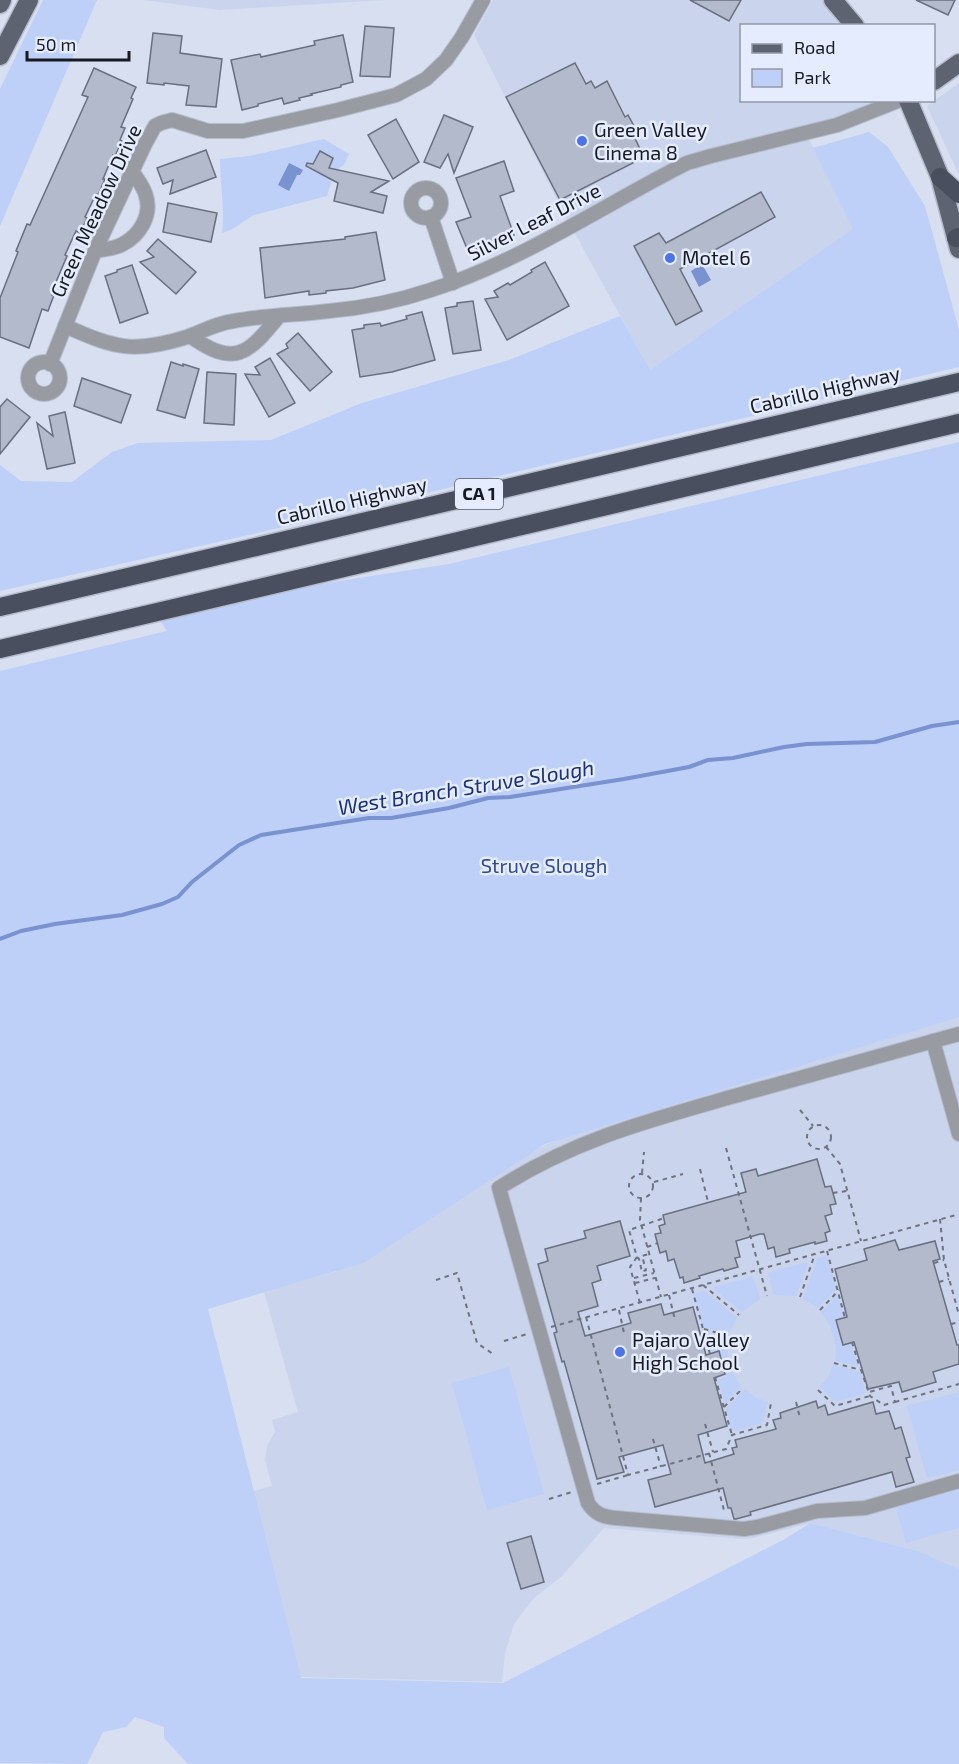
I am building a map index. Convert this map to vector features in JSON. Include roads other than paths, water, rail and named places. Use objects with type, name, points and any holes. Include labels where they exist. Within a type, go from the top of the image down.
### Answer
[{"type":"highway","points":[[940,177],[959,194]]},
{"type":"highway","name":"Cabrillo Highway","points":[[0,607],[959,382]]},
{"type":"highway","name":"CA 1","points":[[0,649],[959,423]]},
{"type":"main road","points":[[0,56],[29,0]]},
{"type":"main road","points":[[833,0],[853,24]]},
{"type":"main road","points":[[935,80],[959,63]]},
{"type":"main road","points":[[909,102],[940,177],[958,241]]},
{"type":"street","name":"Green Meadow Drive","points":[[50,364],[95,251],[151,131],[163,116],[208,131],[243,131],[396,95],[426,79],[446,60],[483,0]]},
{"type":"street","name":"Silver Leaf Drive","points":[[65,326],[101,341],[132,347],[158,345],[231,321],[366,306],[429,291],[509,260],[687,163],[837,125],[895,102]]},
{"type":"street","points":[[95,251],[124,244],[138,232],[143,224],[147,197],[132,171]]},
{"type":"street","points":[[431,217],[453,283]]},
{"type":"street","points":[[190,336],[219,353],[239,352],[254,345],[279,316]]},
{"type":"street","points":[[959,1034],[633,1125],[553,1157],[499,1188],[578,1490],[590,1506],[602,1516],[744,1529],[817,1511],[858,1509],[959,1480]]},
{"type":"street","points":[[933,1041],[959,1134]]},
{"type":"waterway","name":"West Branch Struve Slough","points":[[0,939],[21,931],[122,915],[162,904],[178,897],[192,882],[239,845],[261,835],[369,818],[391,818],[449,808],[488,798],[510,797],[624,779],[689,767],[708,760],[733,758],[784,747],[875,742],[932,726],[959,722]]},
{"type":"place","name":"Green Valley Cinema 8","points":[[582,141]]},
{"type":"place","name":"Motel 6","points":[[670,258]]},
{"type":"place","name":"Pajaro Valley High School","points":[[620,1352]]},
{"type":"park label","name":"Struve Slough","points":[[544,866]]}]
